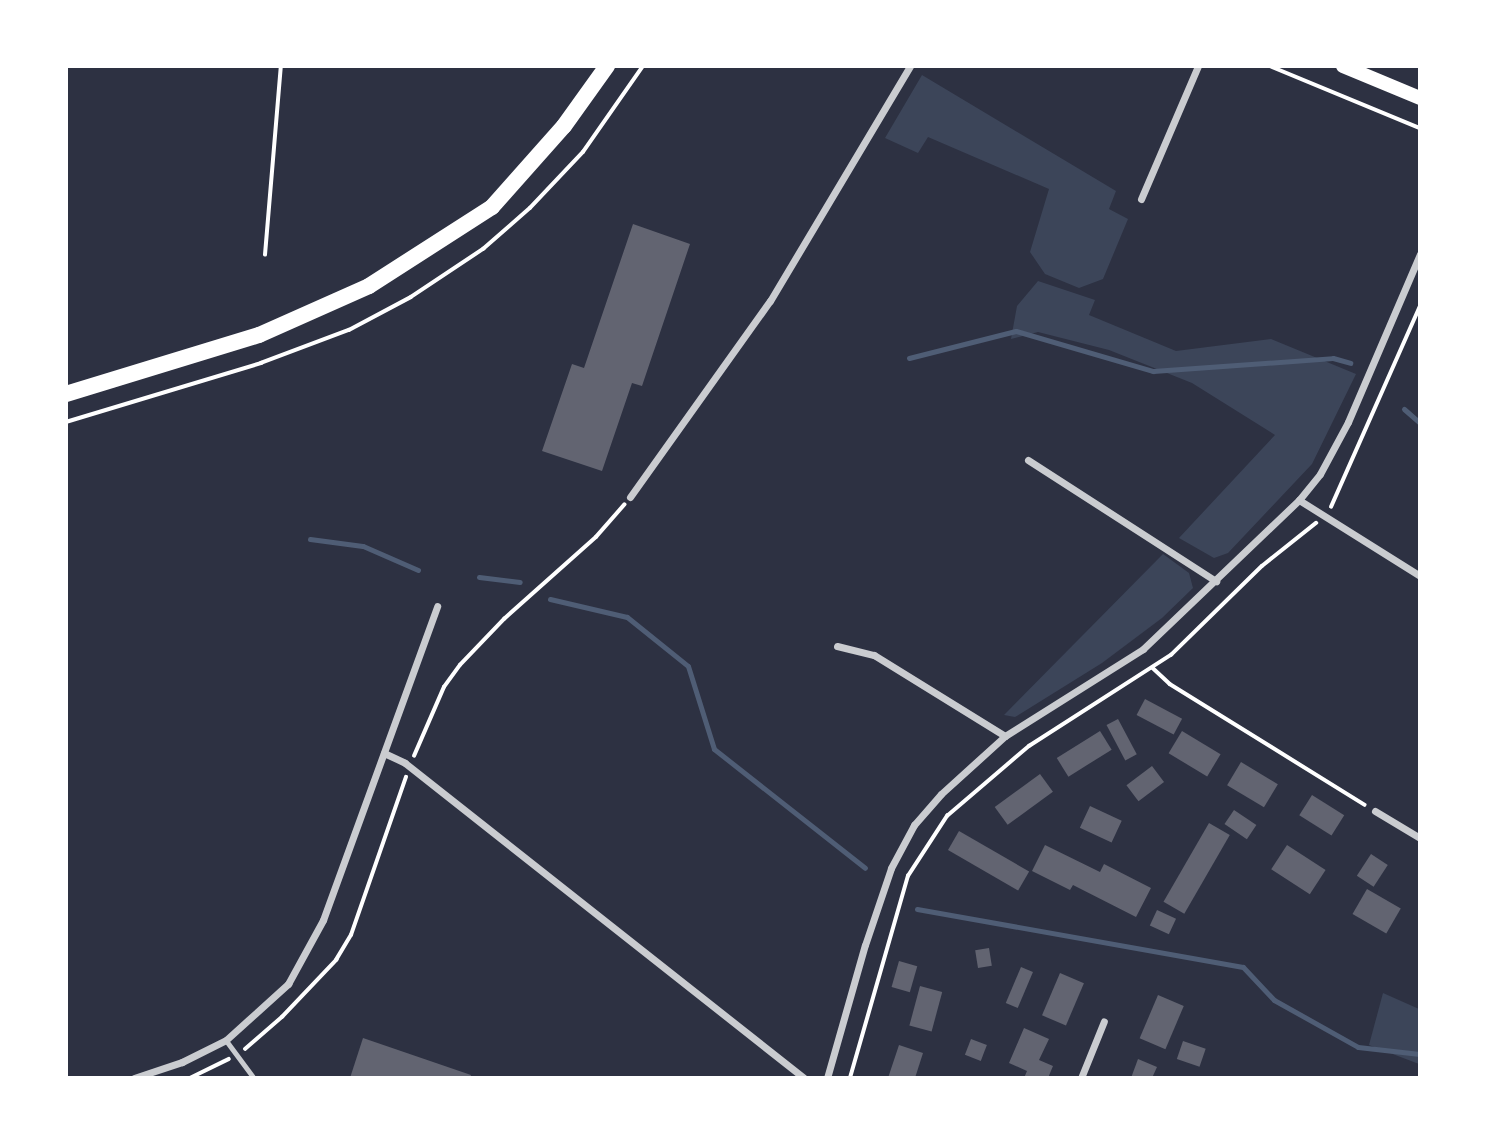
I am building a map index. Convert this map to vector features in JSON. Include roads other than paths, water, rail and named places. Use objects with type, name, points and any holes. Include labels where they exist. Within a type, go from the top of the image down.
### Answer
[{"type":"main road","points":[[66,394],[259,335],[369,286],[492,207],[565,126],[607,66]]},
{"type":"main road","points":[[1343,66],[1419,98]]},
{"type":"street","points":[[631,497],[770,302],[910,66]]},
{"type":"street","points":[[1141,199],[1198,66]]},
{"type":"street","points":[[827,1077],[864,945],[891,868],[914,825],[941,794],[1004,736],[1143,649],[1299,500],[1320,474],[1348,422],[1419,254]]},
{"type":"street","points":[[1028,460],[1216,580]]},
{"type":"street","points":[[1299,500],[1419,576]]},
{"type":"street","points":[[134,1077],[181,1062],[226,1040],[288,984],[323,920],[437,606]]},
{"type":"street","points":[[837,646],[874,655],[1004,736]]},
{"type":"street","points":[[384,753],[410,766],[804,1077]]},
{"type":"street","points":[[1375,811],[1419,838]]},
{"type":"street","points":[[1081,1077],[1104,1021]]},
{"type":"lane","points":[[226,1040],[254,1077]]},
{"type":"waterway","points":[[909,358],[1016,331],[1153,371],[1333,358],[1350,363]]},
{"type":"waterway","points":[[1404,409],[1420,423]]},
{"type":"waterway","points":[[310,539],[363,546],[418,570]]},
{"type":"waterway","points":[[479,577],[520,582]]},
{"type":"waterway","points":[[550,599],[627,617],[688,666],[714,749],[865,868]]},
{"type":"waterway","points":[[917,909],[1243,967],[1274,1000],[1358,1047],[1420,1054]]}]
